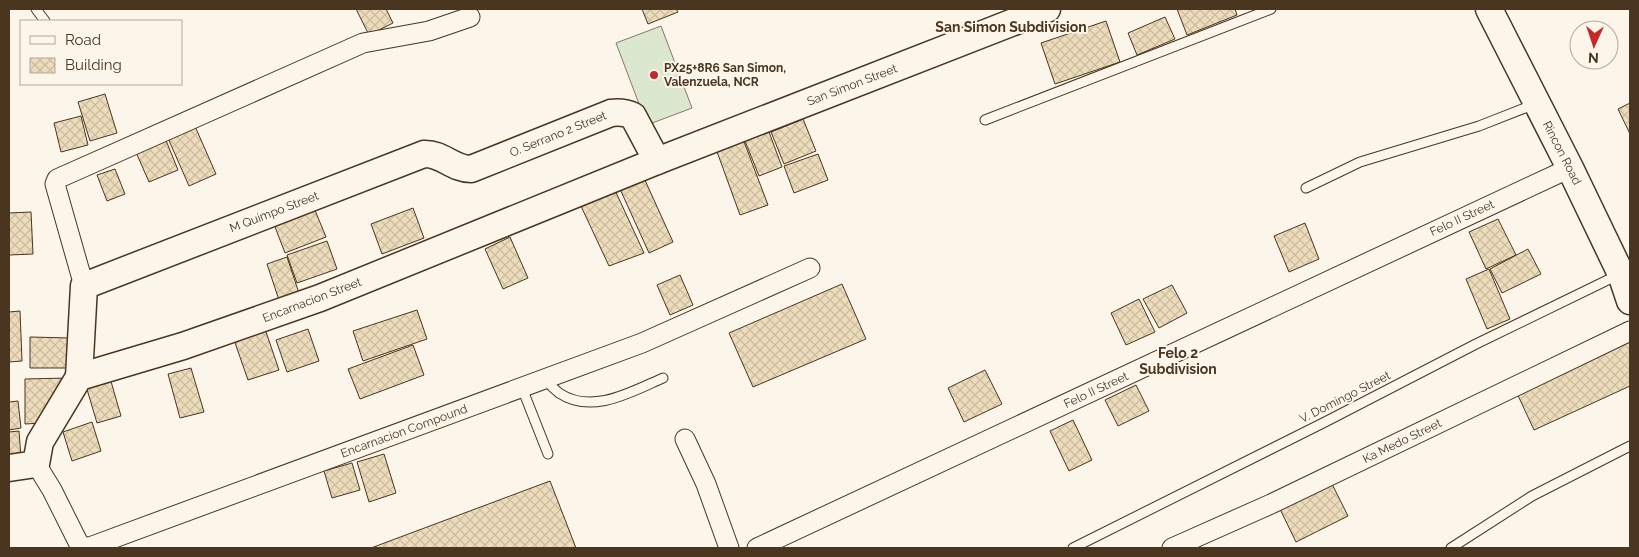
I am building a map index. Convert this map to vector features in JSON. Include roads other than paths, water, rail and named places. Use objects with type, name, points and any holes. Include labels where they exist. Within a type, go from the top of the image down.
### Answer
[{"type":"street","name":"San Simon Street","points":[[657,161],[1047,9]]},
{"type":"street","name":"Rincon Road","points":[[1489,9],[1625,272],[1630,301]]},
{"type":"street","points":[[9,468],[36,464],[40,442],[79,377],[84,286],[55,184],[58,178],[364,43],[429,31],[470,17]]},
{"type":"street","name":"O. Serrano 2 Street","points":[[464,169],[471,169],[611,113],[619,112],[633,116],[657,161]]},
{"type":"street","name":"M Quimpo Street","points":[[84,286],[424,154],[439,156],[464,169]]},
{"type":"street","name":"Encarnacion Street","points":[[79,377],[183,346],[320,298],[657,161]]},
{"type":"street","name":"Felo II Street","points":[[757,548],[1570,168]]},
{"type":"street","name":"Encarnacion Compound","points":[[36,464],[52,490],[79,544],[87,548],[642,343],[810,268]]},
{"type":"street","name":"Ka Medo Street","points":[[1172,548],[1271,504],[1630,331]]},
{"type":"street","points":[[685,439],[706,484],[729,548]]},
{"type":"lane","points":[[36,9],[44,20]]},
{"type":"lane","points":[[985,120],[1271,9]]},
{"type":"lane","points":[[1306,188],[1360,162],[1478,126],[1537,103]]},
{"type":"lane","name":"V. Domingo Street","points":[[1072,548],[1325,422],[1476,344],[1625,272]]},
{"type":"lane","points":[[545,379],[558,392],[576,401],[596,403],[625,395],[662,378]]},
{"type":"lane","points":[[522,388],[548,454]]},
{"type":"lane","points":[[1451,548],[1532,496],[1630,446]]},
{"type":"place","name":"PX25+8R6 San Simon, Valenzuela, NCR","points":[[654,75]]},
{"type":"district","name":"San Simon Subdivision","points":[[1011,27]]},
{"type":"district","name":"Felo 2 Subdivision","points":[[1178,362]]}]
